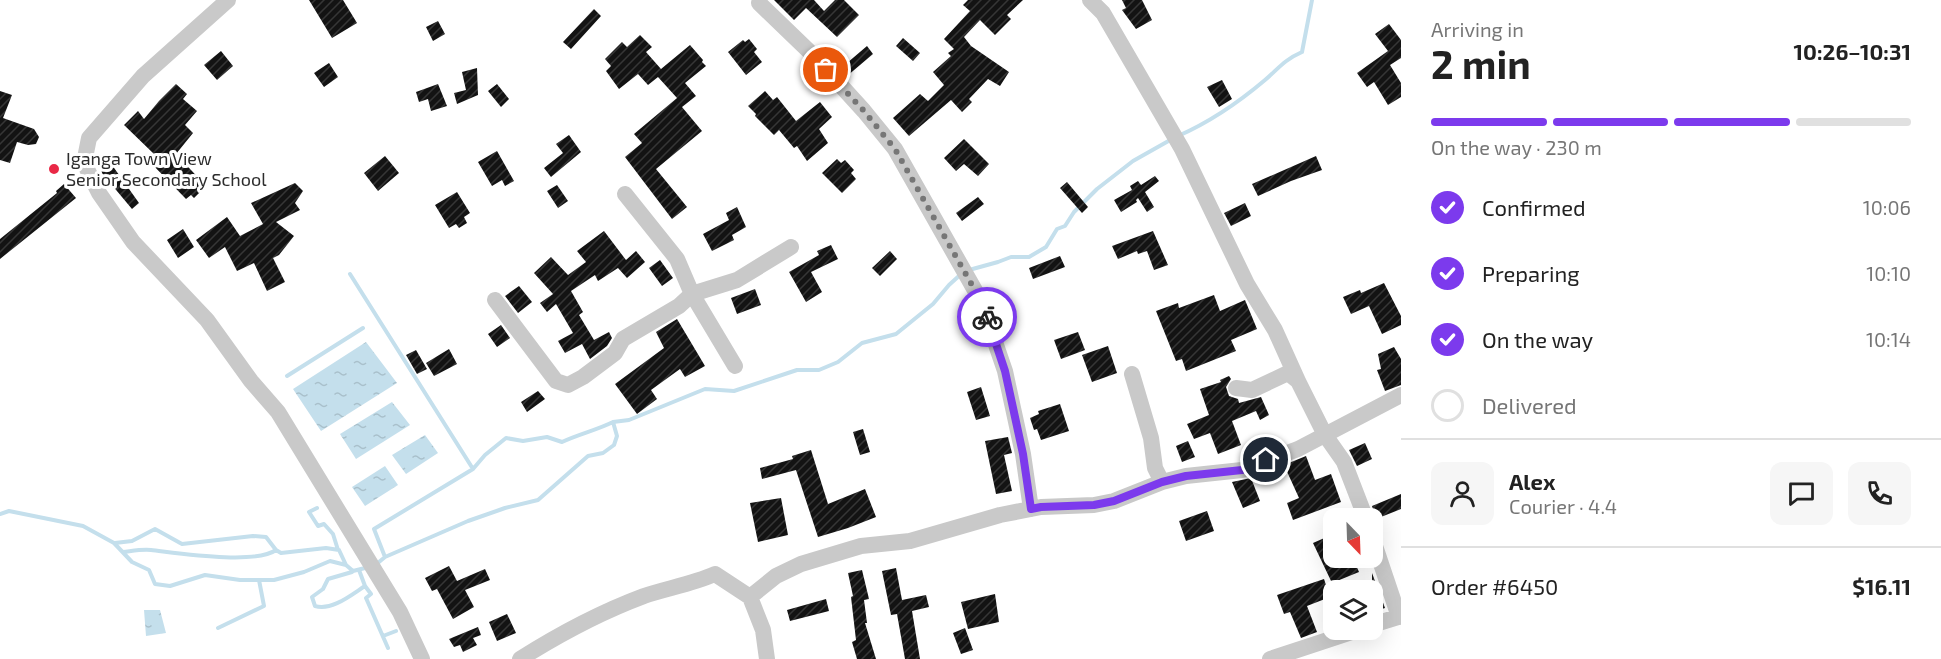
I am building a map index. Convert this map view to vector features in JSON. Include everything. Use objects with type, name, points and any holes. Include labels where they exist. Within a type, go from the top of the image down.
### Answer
[{"type":"street","points":[[228,0],[143,76],[88,138],[84,163],[99,193],[133,242],[207,320],[251,381],[278,412],[400,612],[422,659]]},
{"type":"street","points":[[1090,0],[1103,13],[1180,145],[1247,284],[1275,330],[1325,435],[1344,462],[1362,508]]},
{"type":"street","points":[[759,3],[828,72],[895,149],[981,301],[1005,371],[1023,454],[1031,509]]},
{"type":"street","points":[[625,194],[677,259],[692,294],[735,366]]},
{"type":"street","points":[[495,300],[556,381],[568,385],[583,377],[615,353],[623,339],[679,306],[692,294],[737,280],[791,247]]},
{"type":"street","points":[[1132,374],[1151,438],[1155,468],[1162,482]]},
{"type":"street","points":[[1236,388],[1252,390],[1288,374],[1298,381]]},
{"type":"street","points":[[750,597],[776,576],[801,564],[861,546],[910,541],[1000,515],[1041,507],[1094,505],[1114,501],[1162,482],[1186,476],[1242,470],[1298,449],[1401,395]]},
{"type":"street","points":[[1383,568],[1400,616],[1383,621]]},
{"type":"street","points":[[520,659],[550,640],[645,596],[692,584],[715,574],[750,597],[764,630],[767,659]]},
{"type":"street","points":[[1270,659],[1328,640]]},
{"type":"water","points":[[366,342],[397,383],[321,431],[293,389]]},
{"type":"water","points":[[392,402],[410,425],[356,459],[340,434]]},
{"type":"water","points":[[425,435],[438,453],[406,474],[392,455]]},
{"type":"water","points":[[385,466],[398,485],[365,506],[352,487]]},
{"type":"water","points":[[144,610],[160,610],[166,633],[146,636]]},
{"type":"building","points":[[309,0],[343,0],[357,23],[332,38]]},
{"type":"building","points":[[774,0],[814,0],[824,11],[835,0],[844,0],[859,15],[837,37],[806,8],[794,20]]},
{"type":"building","points":[[968,0],[1023,0],[1007,15],[1011,19],[995,35],[980,20],[964,37],[971,46],[1009,72],[1000,86],[988,79],[969,99],[972,102],[962,112],[951,100],[909,136],[893,118],[920,94],[928,101],[944,85],[933,72],[951,56],[948,53],[954,49],[944,39],[970,11],[963,5]]},
{"type":"building","points":[[1122,0],[1142,0],[1152,20],[1136,29],[1122,10],[1126,8]]},
{"type":"building","points":[[594,9],[601,16],[571,49],[563,42]]},
{"type":"building","points":[[438,21],[445,34],[433,41],[426,27]]},
{"type":"building","points":[[1389,24],[1401,40],[1401,58],[1390,65],[1401,83],[1401,97],[1388,105],[1374,82],[1367,87],[1357,73],[1388,51],[1375,34]]},
{"type":"building","points":[[640,35],[652,47],[646,52],[661,69],[690,45],[706,66],[685,83],[696,96],[682,107],[702,131],[656,169],[687,207],[672,219],[625,157],[642,143],[634,134],[677,98],[658,77],[648,85],[638,74],[619,89],[606,71],[611,66],[605,59],[622,42],[627,47]]},
{"type":"building","points":[[903,38],[920,53],[913,61],[896,46]]},
{"type":"building","points":[[749,39],[757,49],[754,52],[762,62],[746,75],[728,52],[743,40],[745,42]]},
{"type":"building","points":[[867,46],[873,54],[847,76],[840,69]]},
{"type":"building","points":[[221,51],[233,66],[217,80],[204,65]]},
{"type":"building","points":[[329,63],[338,77],[324,87],[314,73]]},
{"type":"building","points":[[477,68],[478,95],[457,104],[454,93],[466,90],[462,72]]},
{"type":"building","points":[[1222,80],[1232,99],[1219,107],[1207,87]]},
{"type":"building","points":[[176,84],[187,94],[183,99],[197,111],[185,125],[193,133],[176,154],[206,186],[194,198],[191,195],[186,199],[148,160],[154,154],[124,125],[138,111],[144,119]]},
{"type":"building","points":[[438,84],[447,106],[431,111],[428,99],[419,102],[416,92]]},
{"type":"building","points":[[497,84],[509,99],[501,107],[488,91]]},
{"type":"building","points":[[0,91],[12,95],[3,118],[34,129],[39,137],[36,144],[28,145],[17,142],[10,163],[0,160]]},
{"type":"building","points":[[765,91],[773,100],[777,97],[796,121],[820,102],[832,117],[819,129],[828,143],[807,161],[797,146],[794,148],[779,130],[774,135],[748,106]]},
{"type":"building","points":[[569,135],[581,152],[551,177],[544,168],[563,153],[556,144]]},
{"type":"building","points":[[964,139],[989,164],[978,176],[964,164],[956,171],[944,158]]},
{"type":"building","points":[[497,151],[514,181],[505,186],[502,180],[492,186],[478,162]]},
{"type":"building","points":[[385,156],[399,173],[378,191],[364,173]]},
{"type":"building","points":[[1316,156],[1322,170],[1258,196],[1252,184]]},
{"type":"building","points":[[837,159],[841,163],[845,160],[854,170],[851,173],[856,179],[842,193],[822,173]]},
{"type":"building","points":[[112,165],[139,203],[132,209],[101,172]]},
{"type":"building","points":[[1155,176],[1159,181],[1145,192],[1154,207],[1147,212],[1138,198],[1137,202],[1121,212],[1114,200],[1132,190],[1130,186],[1138,181],[1141,185]]},
{"type":"building","points":[[1067,182],[1088,207],[1082,213],[1060,188]]},
{"type":"building","points":[[295,183],[303,191],[295,203],[300,210],[276,222],[294,236],[279,255],[273,258],[285,282],[267,291],[254,263],[237,271],[225,247],[209,258],[196,240],[227,217],[240,236],[263,224],[251,203]]},
{"type":"building","points":[[64,184],[76,198],[0,259],[0,239],[57,193],[56,191]]},
{"type":"building","points":[[557,185],[568,201],[558,208],[547,191]]},
{"type":"building","points":[[457,192],[470,213],[464,217],[467,223],[459,228],[456,224],[449,228],[435,205]]},
{"type":"building","points":[[978,197],[984,204],[962,221],[956,213]]},
{"type":"building","points":[[1245,203],[1251,216],[1231,226],[1224,213]]},
{"type":"building","points":[[737,207],[746,227],[732,235],[734,240],[712,251],[703,234],[729,220],[726,213]]},
{"type":"building","points":[[183,229],[194,247],[178,258],[167,240]]},
{"type":"building","points":[[604,231],[626,260],[636,251],[645,262],[627,278],[618,268],[598,281],[595,275],[571,291],[583,312],[579,315],[594,340],[609,332],[612,338],[607,346],[590,359],[582,344],[565,353],[558,341],[573,333],[556,304],[547,312],[540,303],[553,294],[534,273],[551,257],[568,275],[586,262],[577,251]]},
{"type":"building","points":[[1153,231],[1168,265],[1154,270],[1147,251],[1138,254],[1137,251],[1118,259],[1112,246]]},
{"type":"building","points":[[831,245],[838,259],[811,272],[822,292],[806,302],[789,272],[819,255],[817,251]]},
{"type":"building","points":[[890,251],[897,259],[880,276],[872,268]]},
{"type":"building","points":[[1060,256],[1065,267],[1033,279],[1029,268]]},
{"type":"building","points":[[660,260],[673,278],[662,286],[649,268]]},
{"type":"building","points":[[1384,283],[1401,316],[1401,325],[1382,334],[1369,306],[1351,314],[1343,297],[1360,290],[1361,293]]},
{"type":"building","points":[[519,286],[532,302],[518,313],[505,296]]},
{"type":"building","points":[[755,289],[761,305],[737,314],[731,298]]},
{"type":"building","points":[[1214,295],[1220,311],[1245,300],[1257,329],[1231,340],[1236,351],[1186,371],[1182,359],[1176,361],[1156,311],[1178,303],[1179,308]]},
{"type":"building","points":[[677,319],[705,366],[685,377],[680,369],[651,390],[657,399],[637,414],[615,384],[664,348],[656,332]]},
{"type":"building","points":[[501,325],[510,338],[497,347],[488,334]]},
{"type":"building","points":[[1078,332],[1085,350],[1061,359],[1054,340]]},
{"type":"building","points":[[1108,346],[1117,373],[1092,382],[1082,355]]},
{"type":"building","points":[[1394,347],[1401,359],[1401,385],[1385,391],[1377,370],[1381,369],[1378,354]]},
{"type":"building","points":[[449,349],[457,364],[434,376],[426,363]]},
{"type":"building","points":[[416,350],[427,369],[417,374],[406,355]]},
{"type":"building","points":[[1229,376],[1231,379],[1226,387],[1229,396],[1238,399],[1239,403],[1261,397],[1269,415],[1260,420],[1256,411],[1232,421],[1241,445],[1218,454],[1210,433],[1194,439],[1187,424],[1209,415],[1200,389],[1221,382],[1220,380]]},
{"type":"building","points":[[981,387],[990,416],[976,420],[967,392]]},
{"type":"building","points":[[538,391],[545,399],[527,412],[521,402]]},
{"type":"building","points":[[1060,404],[1069,431],[1041,440],[1030,418],[1039,414],[1038,411]]},
{"type":"building","points":[[863,429],[870,452],[860,455],[853,432]]},
{"type":"building","points":[[1008,437],[1012,453],[1004,455],[1012,491],[996,494],[985,441]]},
{"type":"building","points":[[1188,441],[1195,457],[1182,462],[1176,446]]},
{"type":"building","points":[[1365,443],[1372,459],[1357,466],[1349,450]]},
{"type":"building","points":[[811,450],[828,504],[865,489],[876,517],[818,537],[796,470],[762,479],[760,468],[793,459],[792,456]]},
{"type":"building","points":[[1306,456],[1315,480],[1331,474],[1341,502],[1293,520],[1287,503],[1299,498],[1284,465]]},
{"type":"building","points":[[1251,478],[1260,501],[1243,508],[1232,482]]},
{"type":"building","points":[[1401,494],[1401,509],[1383,516],[1383,508],[1373,508],[1372,506]]},
{"type":"building","points":[[781,498],[788,535],[758,542],[750,503]]},
{"type":"building","points":[[1207,511],[1214,531],[1186,541],[1179,521]]},
{"type":"building","points":[[1323,539],[1323,564],[1313,543]]},
{"type":"building","points":[[449,566],[457,581],[485,569],[490,580],[465,590],[474,607],[453,619],[437,589],[432,591],[425,578]]},
{"type":"building","points":[[896,568],[902,600],[926,595],[929,607],[912,611],[920,659],[905,659],[897,614],[891,615],[882,571]]},
{"type":"building","points":[[1325,568],[1357,568],[1359,572],[1339,580],[1331,580]]},
{"type":"building","points":[[862,570],[869,599],[864,600],[867,623],[865,623],[876,659],[857,659],[852,642],[856,640],[851,597],[853,596],[848,573]]},
{"type":"building","points":[[1324,579],[1323,600],[1307,606],[1317,632],[1301,638],[1290,612],[1284,614],[1277,595]]},
{"type":"building","points":[[995,594],[999,622],[968,629],[961,602]]},
{"type":"building","points":[[826,599],[829,611],[790,621],[787,610]]},
{"type":"building","points":[[507,614],[516,633],[497,641],[489,622]]},
{"type":"building","points":[[478,627],[481,635],[473,638],[477,645],[463,652],[460,645],[454,647],[449,639]]},
{"type":"building","points":[[965,628],[973,650],[961,654],[953,633]]},
{"type":"waterway","points":[[1178,136],[1224,111],[1286,61],[1302,52],[1312,0]]},
{"type":"waterway","points":[[969,270],[1011,257],[1029,257],[1046,247],[1057,229],[1065,226],[1074,212],[1097,189],[1133,161],[1172,139]]},
{"type":"waterway","points":[[350,274],[473,469]]},
{"type":"waterway","points":[[379,562],[385,557],[468,521],[505,508],[538,500],[588,456],[603,453],[614,445],[617,436],[613,422],[629,420],[705,389],[734,391],[797,370],[819,370],[838,362],[862,343],[896,334],[933,304],[960,275]]},
{"type":"waterway","points":[[287,376],[363,328]]},
{"type":"waterway","points":[[385,557],[374,529],[473,469],[485,455],[506,438],[523,441],[547,437],[562,442],[613,422]]},
{"type":"waterway","points":[[317,508],[309,512],[318,526],[324,524],[333,534],[338,550]]},
{"type":"waterway","points":[[0,514],[9,511],[83,526],[114,543],[132,562],[149,570],[155,584],[170,586],[205,575],[240,580],[274,580],[304,572],[330,561],[346,565],[353,571],[365,568]]},
{"type":"waterway","points":[[115,543],[132,541],[155,529],[182,544],[253,536],[266,537],[281,553],[326,548],[339,550],[346,565]]},
{"type":"waterway","points":[[123,552],[148,550],[251,557],[276,550]]},
{"type":"waterway","points":[[359,570],[371,594],[366,598],[388,648]]},
{"type":"waterway","points":[[352,572],[328,579],[323,589],[312,597],[315,606],[335,604],[365,586]]},
{"type":"waterway","points":[[218,628],[264,606],[259,580]]},
{"type":"waterway","points":[[383,636],[396,631]]},
{"type":"way so far","points":[[826,70],[895,149],[981,301],[987,317]]},
{"type":"place","name":"Iganga Town View Senior Secondary School","points":[[54,169]]},
{"type":"route","points":[[987,317],[1005,371],[1023,454],[1031,509],[1094,505],[1114,501],[1162,482],[1186,476],[1242,470],[1266,460]]}]
